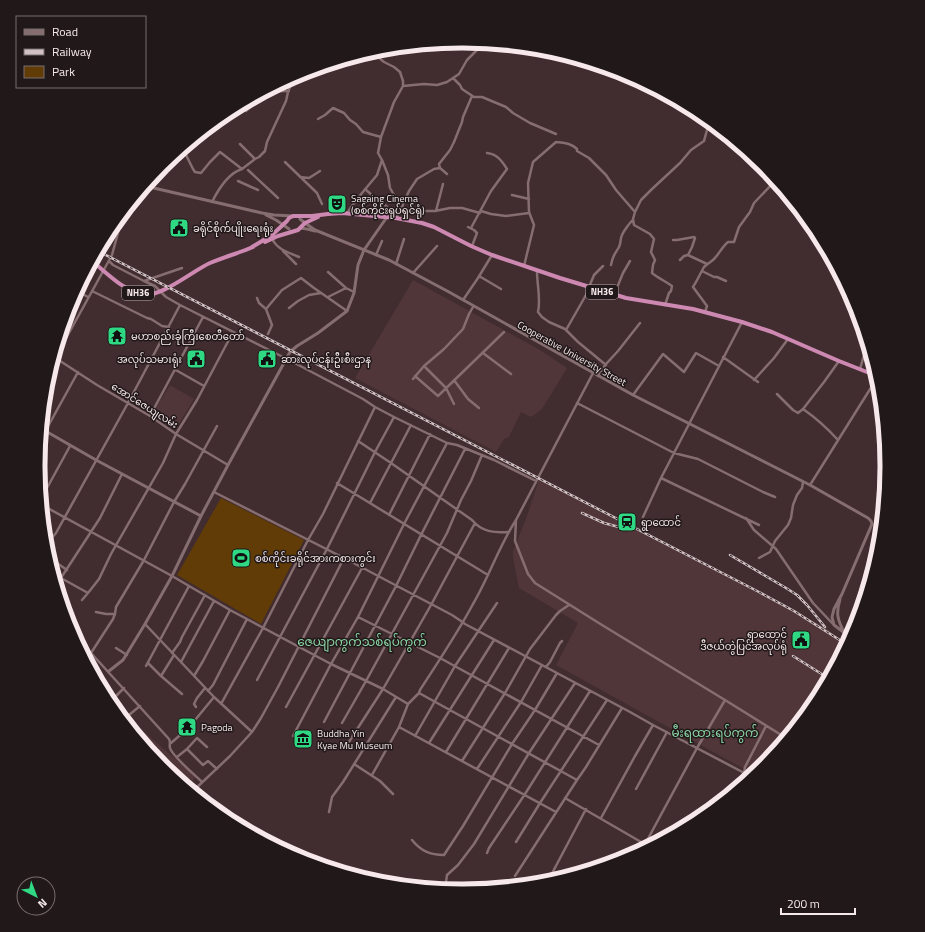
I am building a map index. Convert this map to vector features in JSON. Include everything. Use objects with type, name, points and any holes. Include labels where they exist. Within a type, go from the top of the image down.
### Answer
[{"type":"highway","name":"NH36","points":[[252,247],[272,235],[289,218],[296,217],[347,213],[396,218],[422,223],[434,227],[472,247],[492,255],[589,288],[635,300],[705,312],[742,322],[788,339],[869,373]]},
{"type":"highway","name":"NH36","points":[[97,265],[134,292],[152,294],[210,263],[243,251],[272,238],[298,230],[316,218],[328,214]]},
{"type":"highway","points":[[287,221],[289,229],[298,230],[302,223],[296,217]]},
{"type":"street","points":[[404,86],[424,84],[437,85],[447,82],[459,74],[468,60],[479,49]]},
{"type":"street","points":[[379,58],[400,72],[404,86],[394,102],[381,137],[378,153],[388,175],[390,188],[394,195],[394,199],[402,209]]},
{"type":"street","points":[[453,78],[460,84],[462,89],[472,96],[482,97],[506,107],[530,123],[556,134]]},
{"type":"street","points":[[212,202],[222,185],[238,170],[242,169],[265,151],[267,142],[286,101],[291,86]]},
{"type":"street","points":[[282,90],[289,91]]},
{"type":"street","points":[[440,168],[439,164],[450,150],[454,142],[472,96]]},
{"type":"street","points":[[245,110],[246,111],[252,105]]},
{"type":"street","points":[[318,119],[333,108],[344,113],[363,132],[381,137]]},
{"type":"street","points":[[611,265],[613,255],[620,246],[621,236],[633,219],[641,200],[680,163],[691,150],[704,141],[708,129]]},
{"type":"street","points":[[524,266],[534,225],[530,213],[528,183],[533,162],[556,142],[573,146],[577,149],[576,151],[589,158],[606,175],[616,190],[635,212]]},
{"type":"street","points":[[240,144],[255,159]]},
{"type":"street","points":[[185,154],[192,169],[195,172],[201,173],[220,152],[242,169]]},
{"type":"street","points":[[472,247],[477,234],[470,228],[491,191],[507,169],[501,160],[493,154],[487,153]]},
{"type":"street","points":[[347,213],[376,175],[382,160]]},
{"type":"street","points":[[285,162],[317,194],[322,204]]},
{"type":"street","points":[[440,168],[447,174]]},
{"type":"street","points":[[396,218],[402,209],[409,190],[418,177],[434,169],[440,168]]},
{"type":"street","points":[[248,170],[278,198]]},
{"type":"street","points":[[300,176],[309,178],[320,172]]},
{"type":"street","points":[[238,182],[258,190]]},
{"type":"street","points":[[436,211],[443,184]]},
{"type":"street","points":[[705,312],[707,306],[693,287],[706,264],[713,260],[722,247],[728,242],[734,242],[739,227],[750,212],[754,203],[771,185]]},
{"type":"street","points":[[152,187],[262,213],[296,217]]},
{"type":"street","points":[[365,189],[374,197],[383,201],[387,207]]},
{"type":"street","points":[[512,195],[529,199]]},
{"type":"street","points":[[403,220],[409,211],[436,211],[450,208],[462,208],[506,216],[530,213]]},
{"type":"street","points":[[262,213],[274,218],[289,229]]},
{"type":"street","name":"Cooperative University Street","points":[[296,217],[305,224],[326,235]]},
{"type":"street","points":[[109,671],[121,662],[145,624],[172,576],[228,465],[292,351],[347,311],[354,292],[358,265],[364,250],[388,217]]},
{"type":"street","points":[[633,219],[634,225],[650,234],[654,239],[651,252],[655,260],[652,273],[672,286],[665,305]]},
{"type":"street","points":[[65,339],[112,256],[119,228]]},
{"type":"street","name":"Cooperative University Street","points":[[298,230],[307,229],[326,235],[376,255],[396,265],[633,395],[810,485],[868,518],[872,524],[842,594]]},
{"type":"street","points":[[272,238],[275,244],[296,264]]},
{"type":"street","points":[[673,240],[695,238],[688,255],[684,256],[680,260]]},
{"type":"street","points":[[396,265],[404,239]]},
{"type":"street","points":[[376,255],[382,241]]},
{"type":"street","points":[[412,274],[437,246]]},
{"type":"street","points":[[281,249],[299,257]]},
{"type":"street","points":[[462,300],[492,255]]},
{"type":"street","points":[[688,255],[706,264]]},
{"type":"street","points":[[109,261],[113,265],[155,286],[166,297],[180,306],[287,359],[394,417],[448,443],[465,448],[494,460],[536,481]]},
{"type":"street","points":[[614,295],[623,273],[630,261]]},
{"type":"street","points":[[566,330],[589,288],[591,281],[603,266]]},
{"type":"street","points":[[144,281],[182,268]]},
{"type":"street","points":[[538,270],[537,281],[540,303],[538,312],[549,322],[566,330],[606,365]]},
{"type":"street","points":[[702,271],[714,278],[717,277],[726,281]]},
{"type":"street","points":[[328,272],[346,288],[354,292]]},
{"type":"street","points":[[479,276],[501,289]]},
{"type":"street","points":[[266,309],[282,290],[301,278],[347,311]]},
{"type":"street","points":[[328,297],[346,288]]},
{"type":"street","points":[[92,290],[162,326],[169,327]]},
{"type":"street","points":[[289,308],[309,295],[322,293]]},
{"type":"street","points":[[82,294],[88,297]]},
{"type":"street","points":[[257,298],[266,309],[272,325],[268,334]]},
{"type":"street","points":[[52,539],[128,403],[180,306]]},
{"type":"street","points":[[473,307],[468,314],[462,329],[444,349],[424,366],[414,377],[438,396],[504,332]]},
{"type":"street","points":[[150,416],[203,317]]},
{"type":"street","points":[[643,516],[661,478],[742,322]]},
{"type":"street","points":[[598,376],[640,323]]},
{"type":"street","points":[[82,600],[99,579],[163,463],[176,434],[197,400],[233,332]]},
{"type":"street","points":[[754,380],[774,358],[788,339]]},
{"type":"street","points":[[483,353],[511,374]]},
{"type":"street","points":[[633,395],[664,354],[684,372],[696,353],[719,366]]},
{"type":"street","points":[[860,369],[865,354]]},
{"type":"street","points":[[723,357],[758,382]]},
{"type":"street","name":"အောင်ဇေယျလမ်း","points":[[59,359],[150,416],[176,434],[228,465]]},
{"type":"street","points":[[777,394],[796,412],[798,412],[803,409],[839,361]]},
{"type":"street","points":[[424,366],[446,388],[454,404]]},
{"type":"street","points":[[174,369],[204,386]]},
{"type":"street","points":[[48,422],[78,372]]},
{"type":"street","points":[[372,775],[399,727],[408,704],[419,693],[463,622],[488,576],[508,532],[516,520],[593,373]]},
{"type":"street","points":[[454,380],[468,399],[479,408]]},
{"type":"street","points":[[810,485],[872,385]]},
{"type":"street","points":[[577,403],[674,453],[703,462],[775,497]]},
{"type":"street","points":[[221,704],[323,514],[375,407]]},
{"type":"street","points":[[803,409],[812,415],[838,440]]},
{"type":"street","points":[[257,680],[327,549],[394,417]]},
{"type":"street","points":[[370,503],[411,425]]},
{"type":"street","points":[[92,653],[115,614],[116,607],[144,560],[174,502],[217,426]]},
{"type":"street","points":[[47,432],[148,489],[201,516]]},
{"type":"street","points":[[389,515],[430,434]]},
{"type":"street","points":[[358,441],[457,509],[482,529],[508,532]]},
{"type":"street","points":[[293,736],[358,617],[404,524],[448,443]]},
{"type":"street","points":[[46,490],[70,446]]},
{"type":"street","points":[[324,722],[396,586],[465,448]]},
{"type":"street","points":[[342,723],[447,533],[482,455]]},
{"type":"street","points":[[60,578],[67,570],[92,531],[122,474]]},
{"type":"street","points":[[661,478],[759,525]]},
{"type":"street","points":[[759,558],[770,552],[775,541],[785,529],[791,518],[793,505],[802,488],[803,482]]},
{"type":"street","points":[[337,484],[488,576]]},
{"type":"street","points":[[214,492],[327,549],[452,615],[478,632],[744,773],[745,767],[766,726]]},
{"type":"street","points":[[48,508],[92,531],[116,546],[144,560],[263,628],[331,664],[383,689],[408,704]]},
{"type":"street","points":[[746,518],[754,530],[773,546],[813,604],[834,625],[845,633]]},
{"type":"street","points":[[516,520],[515,541],[528,574],[535,583],[781,735]]},
{"type":"street","points":[[345,748],[383,689],[431,605],[475,523]]},
{"type":"street","points":[[196,788],[217,769],[252,732],[266,709],[344,558]]},
{"type":"street","points":[[56,563],[67,570]]},
{"type":"street","points":[[286,707],[362,568]]},
{"type":"street","points":[[60,578],[88,593]]},
{"type":"street","points":[[146,666],[189,586]]},
{"type":"street","points":[[834,625],[832,613],[842,594]]},
{"type":"street","points":[[842,594],[838,605],[838,620],[845,633]]},
{"type":"street","points":[[161,676],[205,596]]},
{"type":"street","points":[[181,662],[214,601]]},
{"type":"street","points":[[415,736],[455,666],[497,603]]},
{"type":"street","points":[[462,761],[505,693],[530,648],[560,611],[569,605]]},
{"type":"street","points":[[194,676],[230,610]]},
{"type":"street","points":[[96,612],[115,614]]},
{"type":"street","points":[[358,617],[440,658],[599,744]]},
{"type":"street","points":[[208,691],[213,685],[247,619]]},
{"type":"street","points":[[145,624],[205,688],[252,732]]},
{"type":"street","points":[[429,743],[494,640]]},
{"type":"street","points":[[477,769],[544,666],[550,662],[562,641]]},
{"type":"street","points":[[116,648],[126,655]]},
{"type":"street","points":[[446,752],[509,648]]},
{"type":"street","points":[[88,651],[109,671],[170,739],[169,746],[173,754],[202,782]]},
{"type":"street","points":[[148,663],[182,694]]},
{"type":"street","points":[[412,840],[429,854],[444,855],[512,744],[536,710],[557,673]]},
{"type":"street","points":[[445,883],[447,875],[458,865],[474,844],[529,753],[575,683]]},
{"type":"street","points":[[115,697],[124,688]]},
{"type":"street","points":[[196,707],[194,704],[205,688]]},
{"type":"street","points":[[487,852],[590,691]]},
{"type":"street","points":[[419,693],[577,780]]},
{"type":"street","points":[[191,725],[214,697]]},
{"type":"street","points":[[329,812],[332,797],[396,697]]},
{"type":"street","points":[[516,842],[540,802],[607,700]]},
{"type":"street","points":[[650,838],[697,748],[725,700]]},
{"type":"street","points":[[128,716],[140,706]]},
{"type":"street","points":[[515,876],[586,767],[622,708]]},
{"type":"street","points":[[601,818],[653,725]]},
{"type":"street","points":[[399,727],[556,812]]},
{"type":"street","points":[[170,743],[186,730]]},
{"type":"street","points":[[636,789],[667,732]]},
{"type":"street","points":[[177,757],[197,738],[207,747]]},
{"type":"street","points":[[187,749],[203,765],[208,761],[217,769]]},
{"type":"street","points":[[354,764],[380,781],[393,794]]},
{"type":"street","points":[[565,798],[642,842]]},
{"type":"street","points":[[552,873],[586,809]]},
{"type":"shaded area","points":[[413,280],[540,350],[567,368],[542,409],[531,417],[521,412],[509,437],[504,439],[496,452],[355,378]]},
{"type":"shaded area","points":[[170,385],[194,399],[177,427],[153,413]]},
{"type":"shaded area","name":"ရွာထောင် ဒီဇယ်တွဲပြင်အလုပ်ရုံ","points":[[539,480],[823,626],[842,640],[824,675],[810,698],[794,720],[748,771],[556,665],[578,623],[519,588],[513,551],[526,519]]},
{"type":"shaded area","points":[[135,724],[196,777],[191,783],[167,761]]},
{"type":"green space","name":"စစ်ကိုင်းခရိုင်အားကစားကွင်း","points":[[221,498],[304,540],[261,624],[177,575]]},
{"type":"railway","points":[[103,254],[759,592],[794,611],[841,641]]},
{"type":"railway","points":[[582,513],[604,523],[630,530]]},
{"type":"railway","points":[[730,555],[797,595],[825,627]]},
{"type":"railway","points":[[793,656],[824,675]]},
{"type":"place","name":"Sagaing Cinema (စစ်ကိုင်းရုပ်ရှင်ရုံ)","points":[[337,204]]},
{"type":"place","name":"ခရိုင်စိုက်ပျိုးရေးရုံး","points":[[179,228]]},
{"type":"place","name":"မဟာစည်းခုံကြီးစေတီတော်","points":[[117,336]]},
{"type":"place","name":"အလုပ်သမားရုံး","points":[[196,359]]},
{"type":"place","name":"ဆားလုပ်ငန်းဦးစီးဌာန","points":[[267,359]]},
{"type":"place","name":"ရွာထောင်","points":[[627,522]]},
{"type":"place","name":"စစ်ကိုင်းခရိုင်အားကစားကွင်း","points":[[241,558]]},
{"type":"place","name":"ရွာထောင် ဒီဇယ်တွဲပြင်အလုပ်ရုံ","points":[[801,640]]},
{"type":"place","name":"Pagoda","points":[[187,727]]},
{"type":"place","name":"Buddha Yin Kyae Mu Museum","points":[[303,739]]},
{"type":"district","name":"ဇေယျာကွက်သစ်ရပ်ကွက်","points":[[362,642]]},
{"type":"district","name":"မီးရထားရပ်ကွက်","points":[[715,733]]}]
